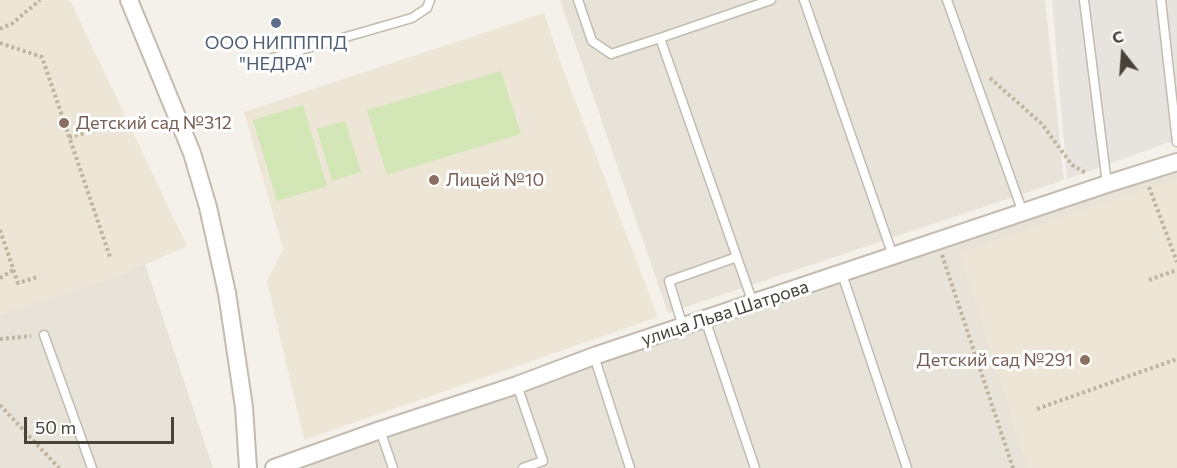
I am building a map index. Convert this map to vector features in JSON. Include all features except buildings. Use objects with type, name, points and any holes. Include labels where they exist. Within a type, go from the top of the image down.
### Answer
[{"type":"street","points":[[129,0],[192,153],[208,207],[226,293],[244,406],[248,468]]},
{"type":"street","name":"улица Льва Шатрова","points":[[274,468],[517,385],[594,356],[1177,162]]},
{"type":"lane","points":[[259,62],[412,18],[427,8],[430,0]]},
{"type":"lane","points":[[578,0],[592,40],[611,54],[771,0]]},
{"type":"lane","points":[[804,0],[893,256]]},
{"type":"lane","points":[[947,0],[1023,213]]},
{"type":"lane","points":[[1084,0],[1107,184]]},
{"type":"lane","points":[[1161,0],[1177,142]]},
{"type":"lane","points":[[660,38],[753,303]]},
{"type":"lane","points":[[683,327],[669,282],[737,257]]},
{"type":"lane","points":[[842,274],[907,468]]},
{"type":"lane","points":[[705,319],[755,468]]},
{"type":"lane","points":[[44,335],[92,468]]},
{"type":"lane","points":[[594,356],[630,468]]},
{"type":"lane","points":[[517,385],[543,461],[523,468]]},
{"type":"lane","points":[[380,430],[393,468]]},
{"type":"path","points":[[0,28],[13,23],[40,0]]},
{"type":"path","points":[[0,43],[42,57],[110,257]]},
{"type":"path","points":[[968,57],[1041,124],[1072,165],[1107,184]]},
{"type":"path","points":[[69,137],[111,126]]},
{"type":"path","points":[[1143,172],[1177,262]]},
{"type":"path","points":[[0,230],[18,283],[37,277]]},
{"type":"path","points":[[942,254],[1013,468]]},
{"type":"path","points":[[0,279],[13,270]]},
{"type":"path","points":[[1149,280],[1177,270]]},
{"type":"path","points":[[0,339],[44,335]]},
{"type":"path","points":[[1037,409],[1177,359]]},
{"type":"path","points":[[0,405],[59,468]]},
{"type":"shaded area","points":[[0,0],[57,0],[213,468],[0,468]]},
{"type":"shaded area","name":"Детский сад №312","points":[[0,0],[70,0],[187,246],[115,278],[0,315]]},
{"type":"shaded area","points":[[560,0],[1045,0],[1064,180],[668,313]]},
{"type":"shaded area","points":[[1052,0],[1177,0],[1177,141],[1067,179]]},
{"type":"shaded area","name":"Лицей №10","points":[[544,13],[561,64],[658,317],[304,440],[267,281],[283,249],[244,112]]},
{"type":"shaded area","points":[[1177,170],[1177,468],[294,468],[924,254]]},
{"type":"shaded area","name":"Детский сад №291","points":[[1177,180],[1177,468],[1028,468],[959,253],[1149,187]]},
{"type":"green space","points":[[501,71],[521,134],[387,175],[367,110]]},
{"type":"green space","points":[[303,105],[327,186],[277,201],[253,120]]},
{"type":"green space","points":[[345,121],[361,172],[332,181],[317,129]]},
{"type":"place","name":"ООО НИППППД \"НЕДРА\"","points":[[276,23]]},
{"type":"place","name":"Детский сад №312","points":[[64,123]]},
{"type":"place","name":"Лицей №10","points":[[434,180]]},
{"type":"place","name":"Детский сад №291","points":[[1085,360]]}]
